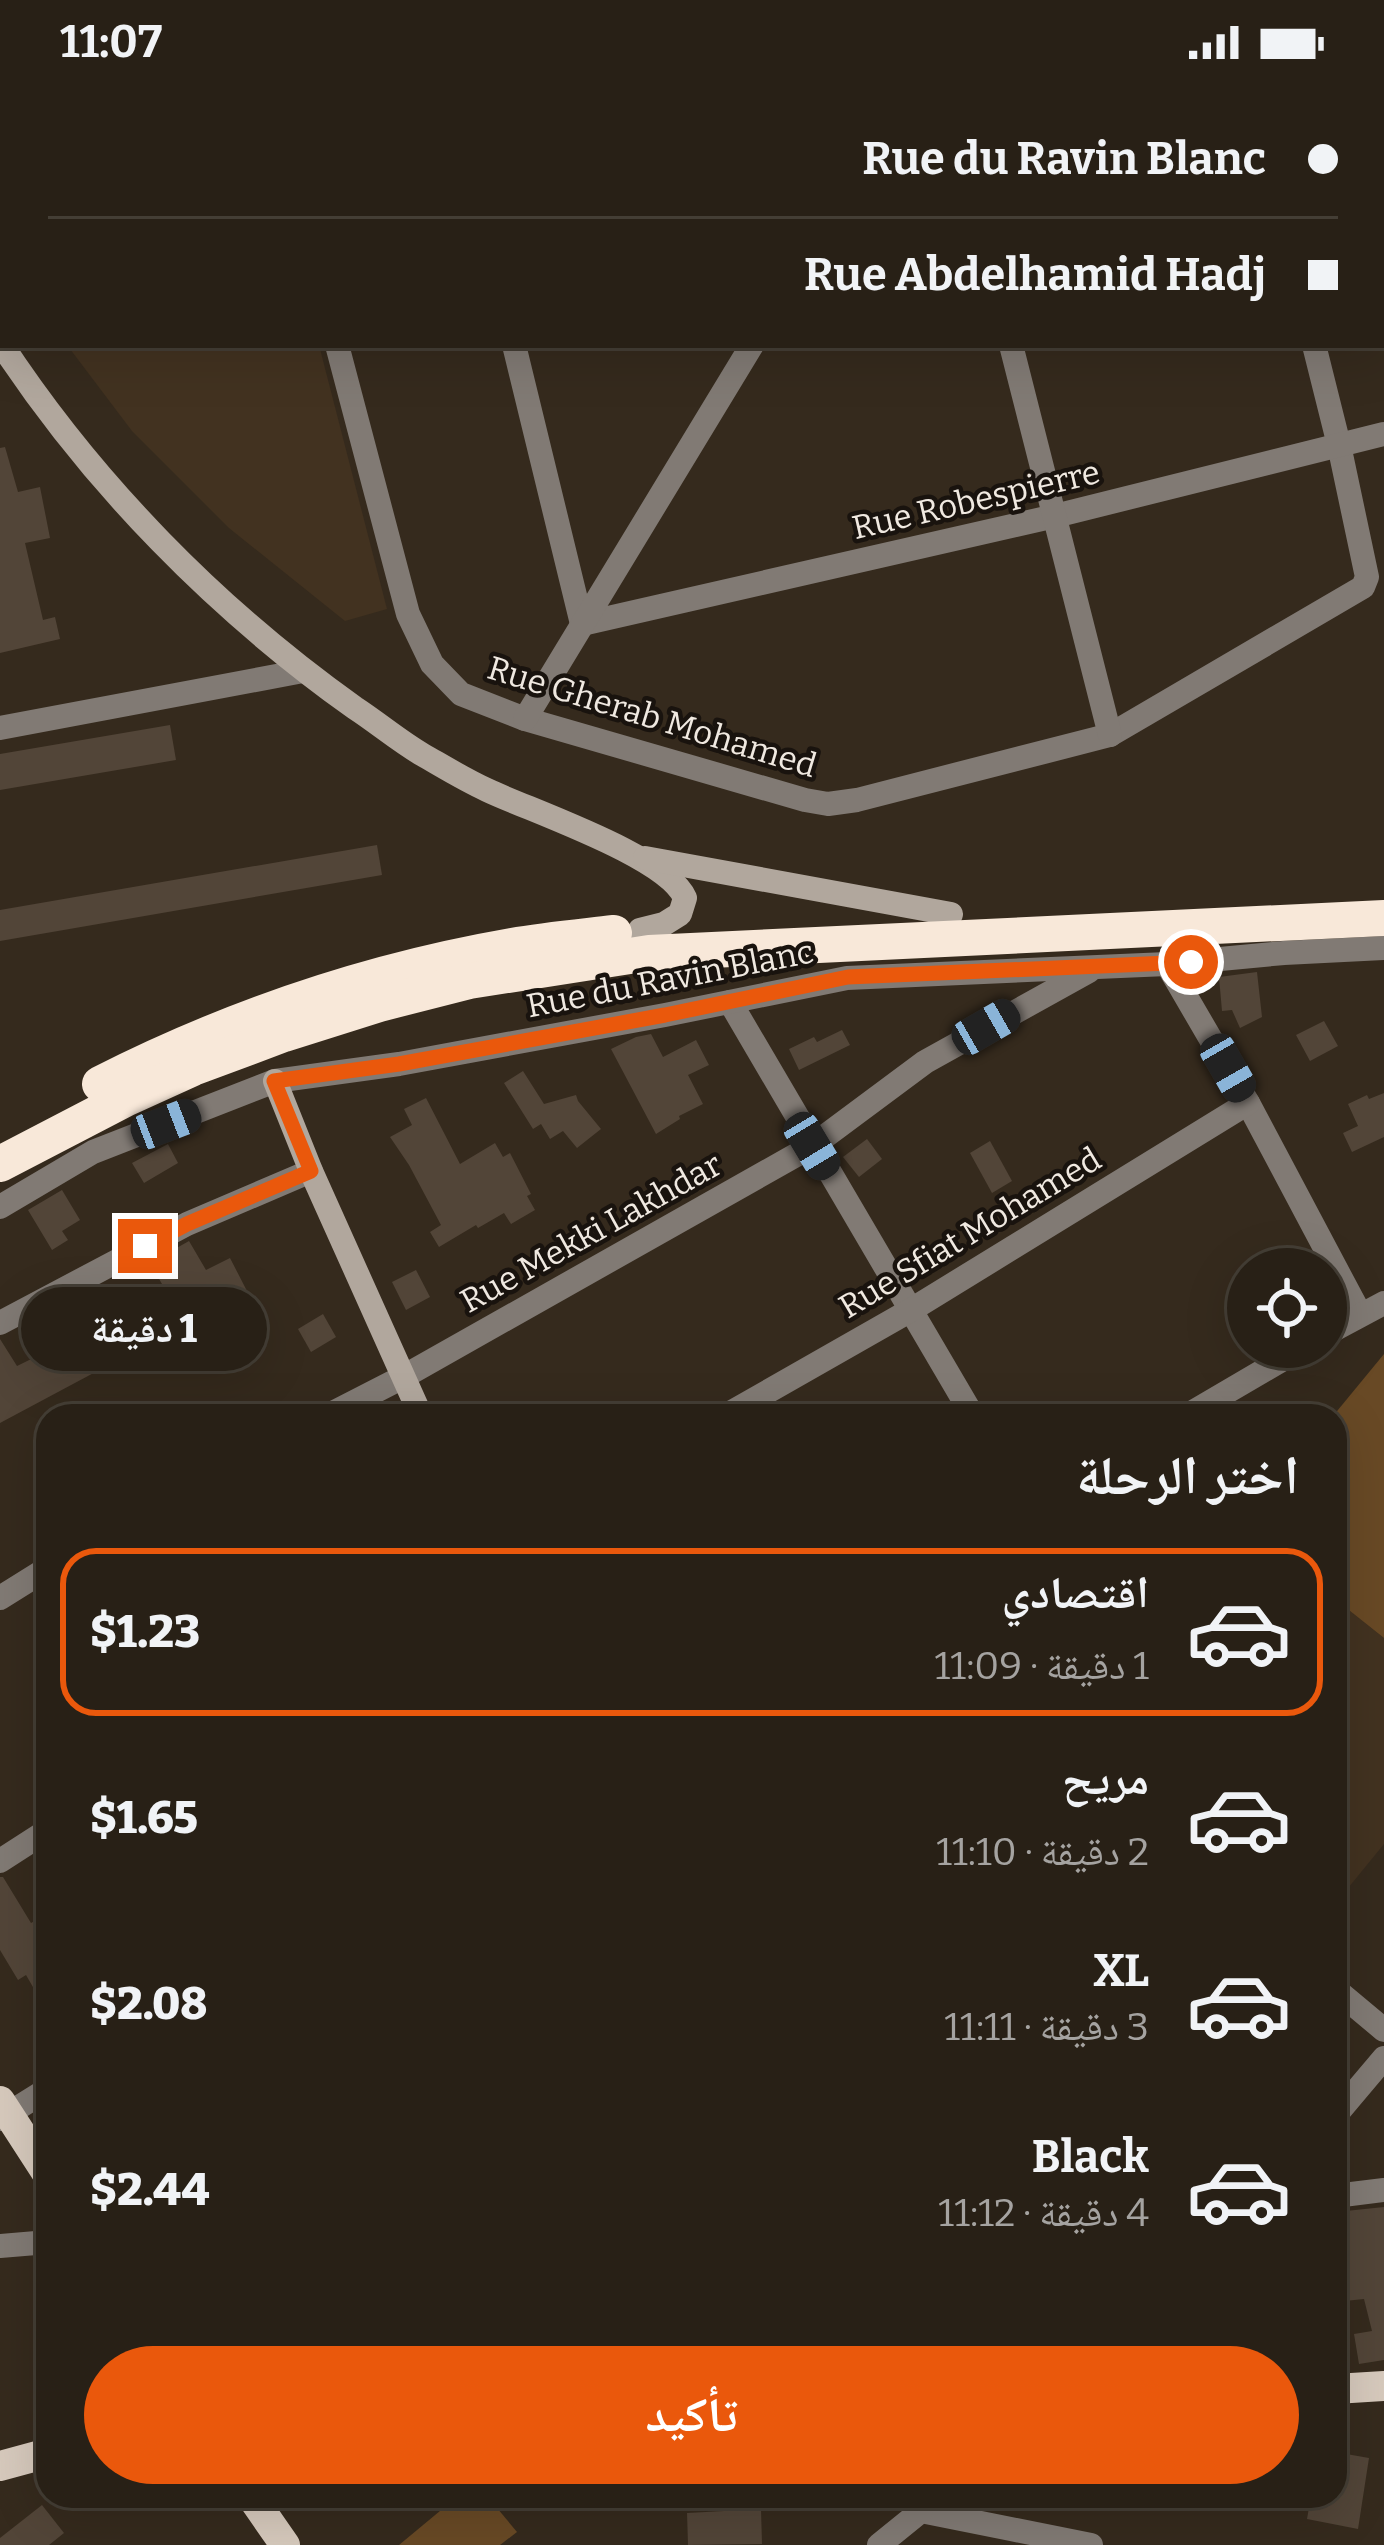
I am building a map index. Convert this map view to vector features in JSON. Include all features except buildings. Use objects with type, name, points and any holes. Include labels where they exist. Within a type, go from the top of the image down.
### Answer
[{"type":"highway","points":[[0,1137],[186,1043],[337,987],[515,945],[640,930],[1384,894]]},
{"type":"highway","points":[[0,1164],[193,1068],[360,1010],[469,981],[649,952],[1384,918]]},
{"type":"main road","points":[[3,348],[34,395],[116,493],[202,582],[303,671],[418,752],[483,788],[637,856],[678,885],[685,898],[683,909],[675,918],[640,930]]},
{"type":"main road","points":[[637,856],[951,914]]},
{"type":"main road","points":[[274,1081],[415,1404]]},
{"type":"main road","points":[[3,2111],[36,2158]]},
{"type":"main road","points":[[1347,2388],[1384,2386]]},
{"type":"main road","points":[[0,2466],[36,2456]]},
{"type":"main road","points":[[259,2508],[285,2545]]},
{"type":"street","name":"Rue Gherab Mohamed","points":[[338,348],[408,614],[432,664],[461,694],[525,719],[828,804],[1110,735],[1366,583],[1339,445]]},
{"type":"street","points":[[515,348],[581,623]]},
{"type":"street","points":[[525,719],[750,348]]},
{"type":"street","points":[[1012,348],[1110,735]]},
{"type":"street","points":[[1315,348],[1339,445]]},
{"type":"street","name":"Rue Robespierre","points":[[581,623],[1054,516],[1384,434]]},
{"type":"street","points":[[0,728],[303,671]]},
{"type":"street","name":"Rue du Ravin Blanc","points":[[0,1208],[93,1153],[274,1081],[399,1064],[848,977],[1096,968],[1384,948]]},
{"type":"street","points":[[1167,964],[1248,1102],[1360,1314]]},
{"type":"street","name":"Rue Mekki Lakhdar","points":[[350,1404],[812,1146],[925,1062],[1096,968]]},
{"type":"street","points":[[730,1002],[966,1404]]},
{"type":"street","name":"Rue Sfiat Mohamed","points":[[745,1404],[911,1310],[1248,1102]]},
{"type":"street","points":[[0,1323],[187,1224],[311,1171]]},
{"type":"street","points":[[1347,1322],[1384,1303]]},
{"type":"street","points":[[1207,1404],[1268,1368]]},
{"type":"street","points":[[0,1598],[36,1576]]},
{"type":"street","points":[[0,1861],[36,1838]]},
{"type":"street","points":[[1347,1999],[1384,2030]]},
{"type":"street","points":[[1347,2102],[1384,2058]]},
{"type":"street","points":[[3,2111],[36,2095]]},
{"type":"street","points":[[3,2111],[36,2111]]},
{"type":"street","points":[[1347,2195],[1384,2190]]},
{"type":"street","points":[[0,2246],[36,2243]]},
{"type":"street","points":[[879,2545],[916,2508]]},
{"type":"street","points":[[941,2508],[1090,2545]]},
{"type":"shaded area","points":[[69,348],[320,348],[387,609],[345,621],[229,528],[132,431]]},
{"type":"shaded area","points":[[1384,1354],[1384,1638],[1347,1609],[1347,1404],[1343,1404]]},
{"type":"shaded area","points":[[1347,1609],[1384,1638],[1384,1844],[1347,1889]]},
{"type":"shaded area","points":[[444,2508],[497,2508],[517,2532],[500,2545],[399,2545]]},
{"type":"route","points":[[145,1246],[311,1171],[274,1081],[399,1064],[848,977],[1191,962]]}]
